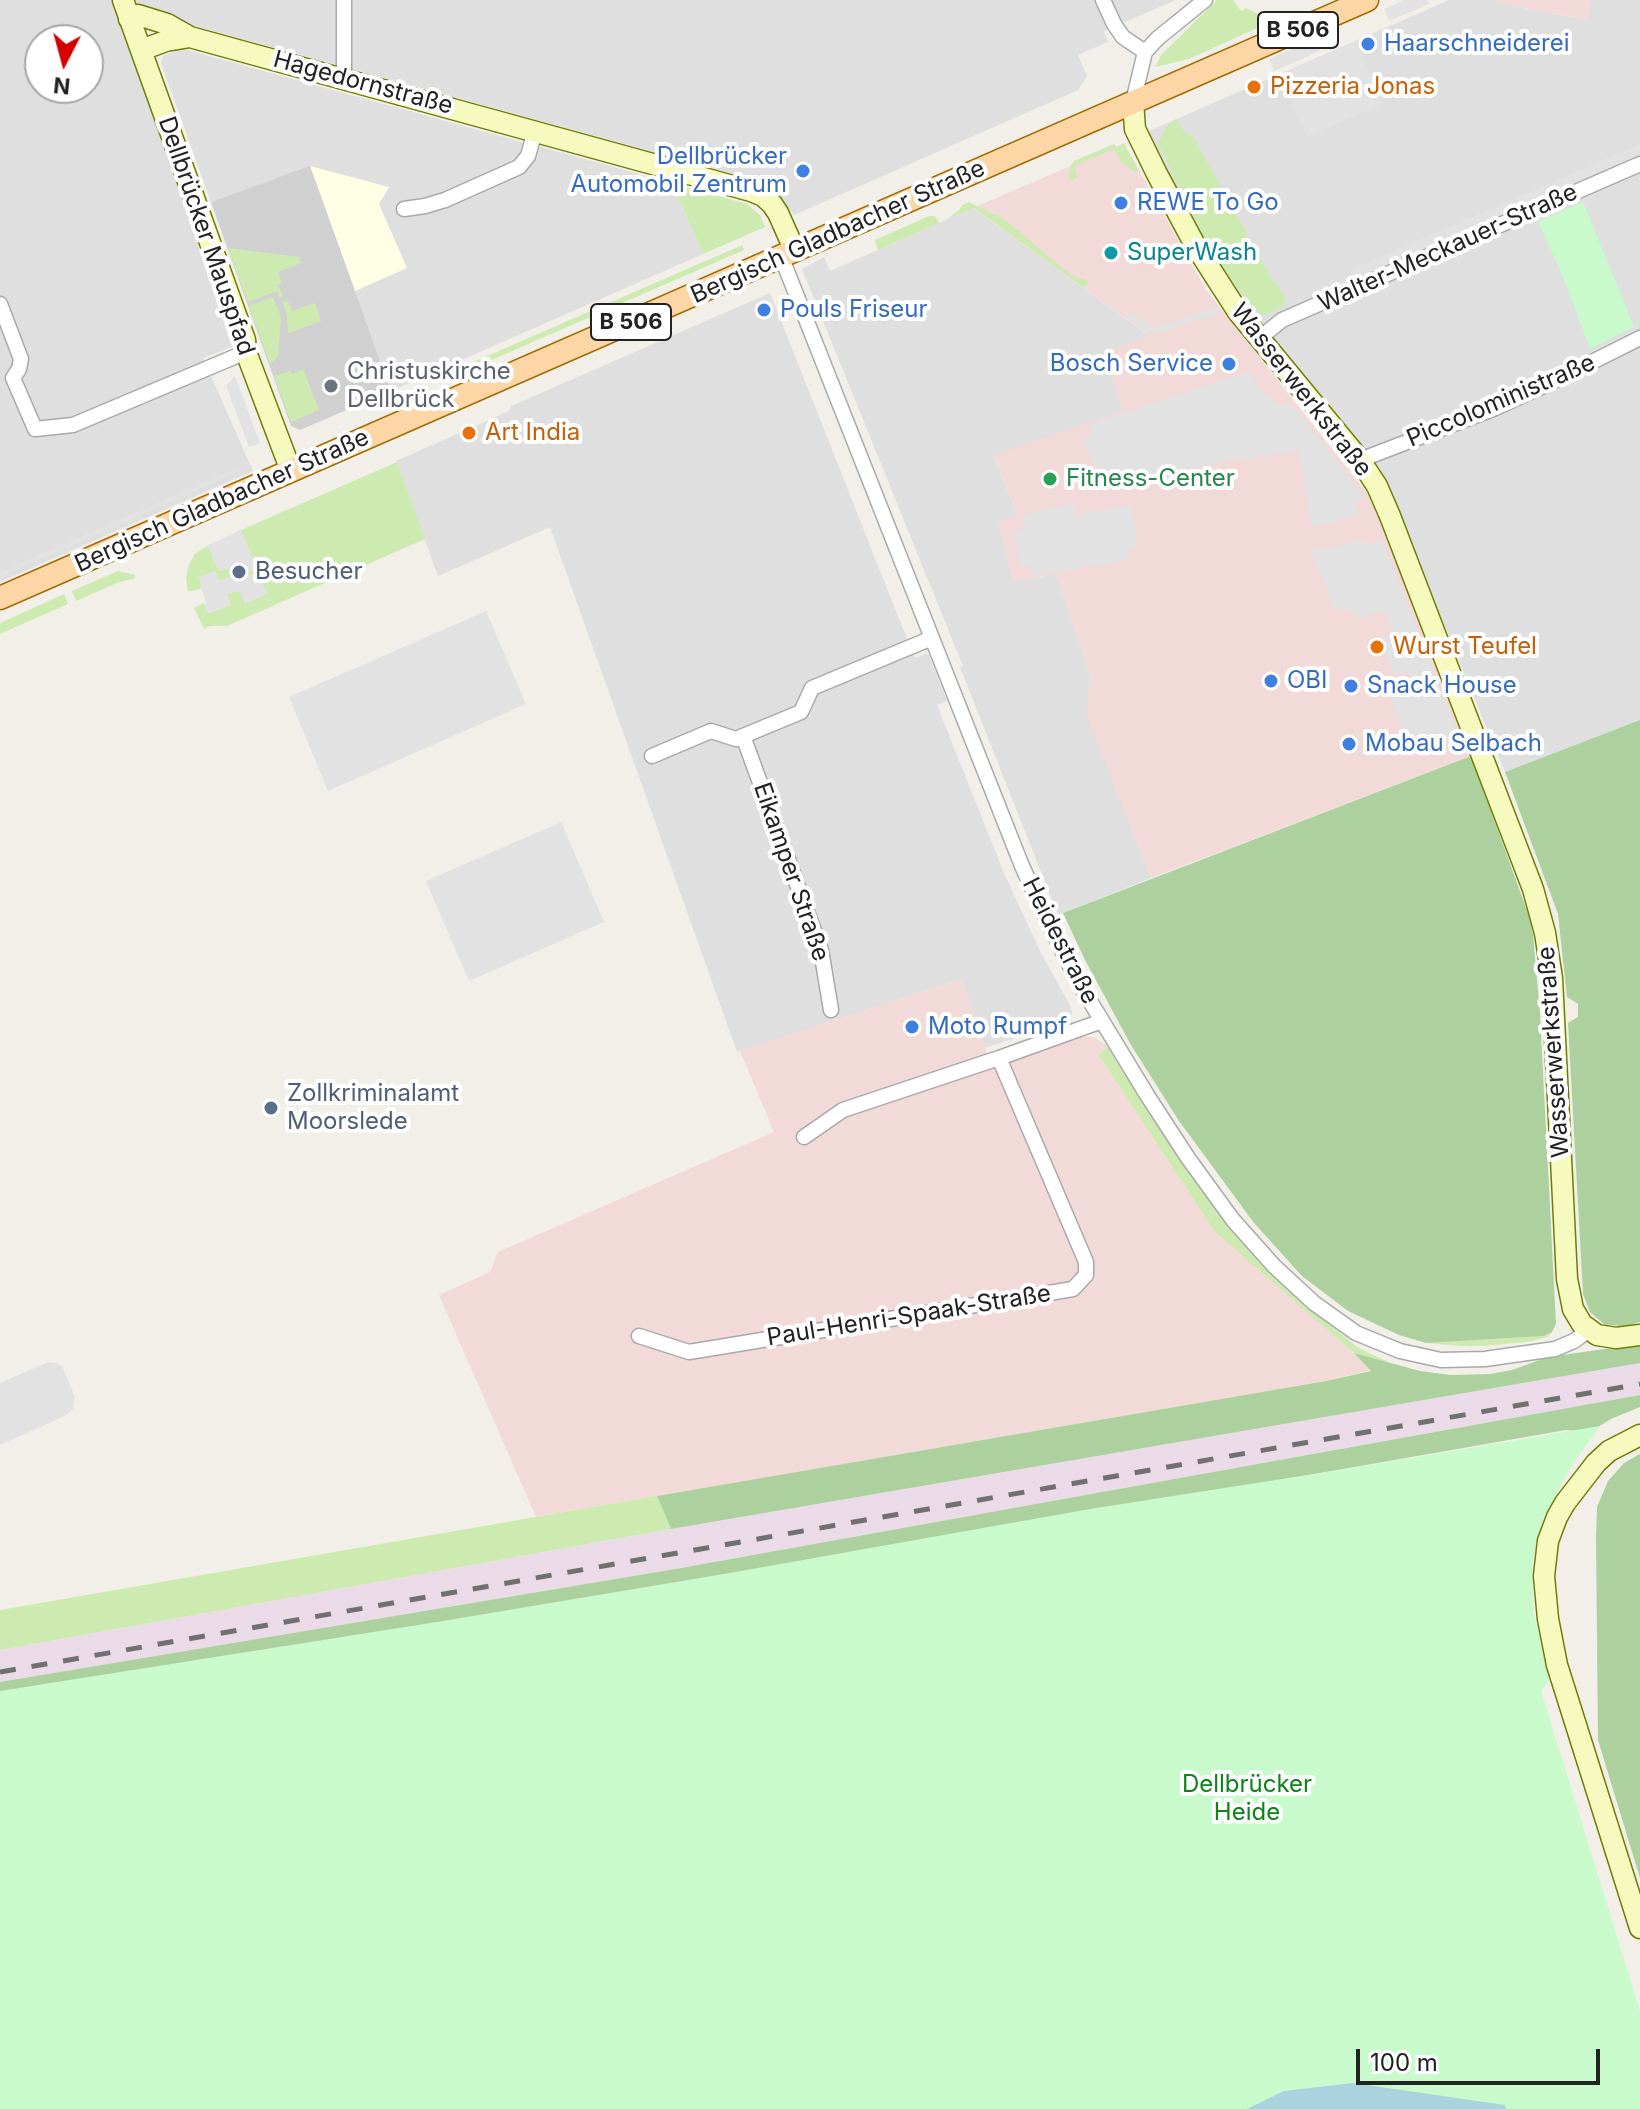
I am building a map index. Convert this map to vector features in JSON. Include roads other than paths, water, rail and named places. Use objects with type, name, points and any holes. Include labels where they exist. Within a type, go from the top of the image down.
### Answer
[{"type":"main road","name":"Bergisch Gladbacher Straße","points":[[0,598],[1367,0]]},
{"type":"main road","name":"Hagedornstraße","points":[[126,9],[167,24],[190,37],[344,77],[763,196],[778,213],[788,254]]},
{"type":"main road","name":"Dellbrücker Mauspfad","points":[[126,9],[291,471]]},
{"type":"main road","name":"Hagedornstraße","points":[[141,50],[190,37]]},
{"type":"main road","name":"Wasserwerkstraße","points":[[1133,102],[1135,129],[1195,245],[1226,293],[1360,460],[1377,486],[1478,741],[1540,911],[1552,978],[1567,1279],[1573,1309],[1589,1330]]},
{"type":"main road","points":[[1589,1330],[1607,1337],[1640,1335]]},
{"type":"main road","points":[[1640,1435],[1609,1451],[1565,1503],[1548,1541],[1544,1576],[1557,1665],[1640,1928]]},
{"type":"street","points":[[344,0],[344,77]]},
{"type":"street","points":[[1103,0],[1123,37],[1145,52]]},
{"type":"street","points":[[1133,102],[1145,52],[1205,0]]},
{"type":"street","points":[[404,209],[445,200],[519,167],[528,156],[535,131]]},
{"type":"street","name":"Walter-Meckauer-Straße","points":[[1260,338],[1282,320],[1640,164]]},
{"type":"street","name":"Heidestraße","points":[[788,254],[932,638],[1022,866],[1076,978],[1163,1121],[1233,1220],[1295,1287],[1325,1311],[1356,1333],[1400,1351],[1420,1357],[1461,1361],[1529,1354],[1555,1349],[1589,1330]]},
{"type":"street","points":[[0,304],[21,359],[19,369],[6,381],[35,429],[73,425],[246,352]]},
{"type":"street","name":"Piccoloministraße","points":[[1360,460],[1493,409],[1640,338]]},
{"type":"street","points":[[652,756],[711,731],[736,739],[801,712],[812,688],[932,638]]},
{"type":"street","name":"Eikamper Straße","points":[[743,736],[821,950],[831,1010]]},
{"type":"street","points":[[804,1137],[843,1110],[1102,1021]]},
{"type":"street","name":"Paul-Henri-Spaak-Straße","points":[[639,1336],[689,1352],[1073,1289],[1086,1275],[1086,1262],[999,1058]]},
{"type":"water","points":[[1353,2083],[1505,2105],[1506,2109],[1247,2109],[1284,2091]]},
{"type":"railway","points":[[0,1672],[1640,1384]]},
{"type":"place","name":"Haarschneiderei","points":[[1368,44]]},
{"type":"place","name":"Pizzeria Jonas","points":[[1254,87]]},
{"type":"place","name":"Dellbrücker Automobil Zentrum","points":[[803,171]]},
{"type":"place","name":"REWE To Go","points":[[1121,203]]},
{"type":"place","name":"SuperWash","points":[[1111,253]]},
{"type":"place","name":"Pouls Friseur","points":[[764,310]]},
{"type":"place","name":"Bosch Service","points":[[1229,364]]},
{"type":"place","name":"Christuskirche Dellbrück","points":[[331,386]]},
{"type":"place","name":"Art India","points":[[469,433]]},
{"type":"place","name":"Fitness-Center","points":[[1050,479]]},
{"type":"place","name":"Besucher","points":[[239,572]]},
{"type":"place","name":"Wurst Teufel","points":[[1377,647]]},
{"type":"place","name":"OBI","points":[[1271,681]]},
{"type":"place","name":"Snack House","points":[[1351,686]]},
{"type":"place","name":"Mobau Selbach","points":[[1349,744]]},
{"type":"place","name":"Moto Rumpf","points":[[912,1027]]},
{"type":"place","name":"Zollkriminalamt Moorslede","points":[[271,1108]]},
{"type":"park label","name":"Dellbrücker Heide","points":[[1247,1799]]}]
